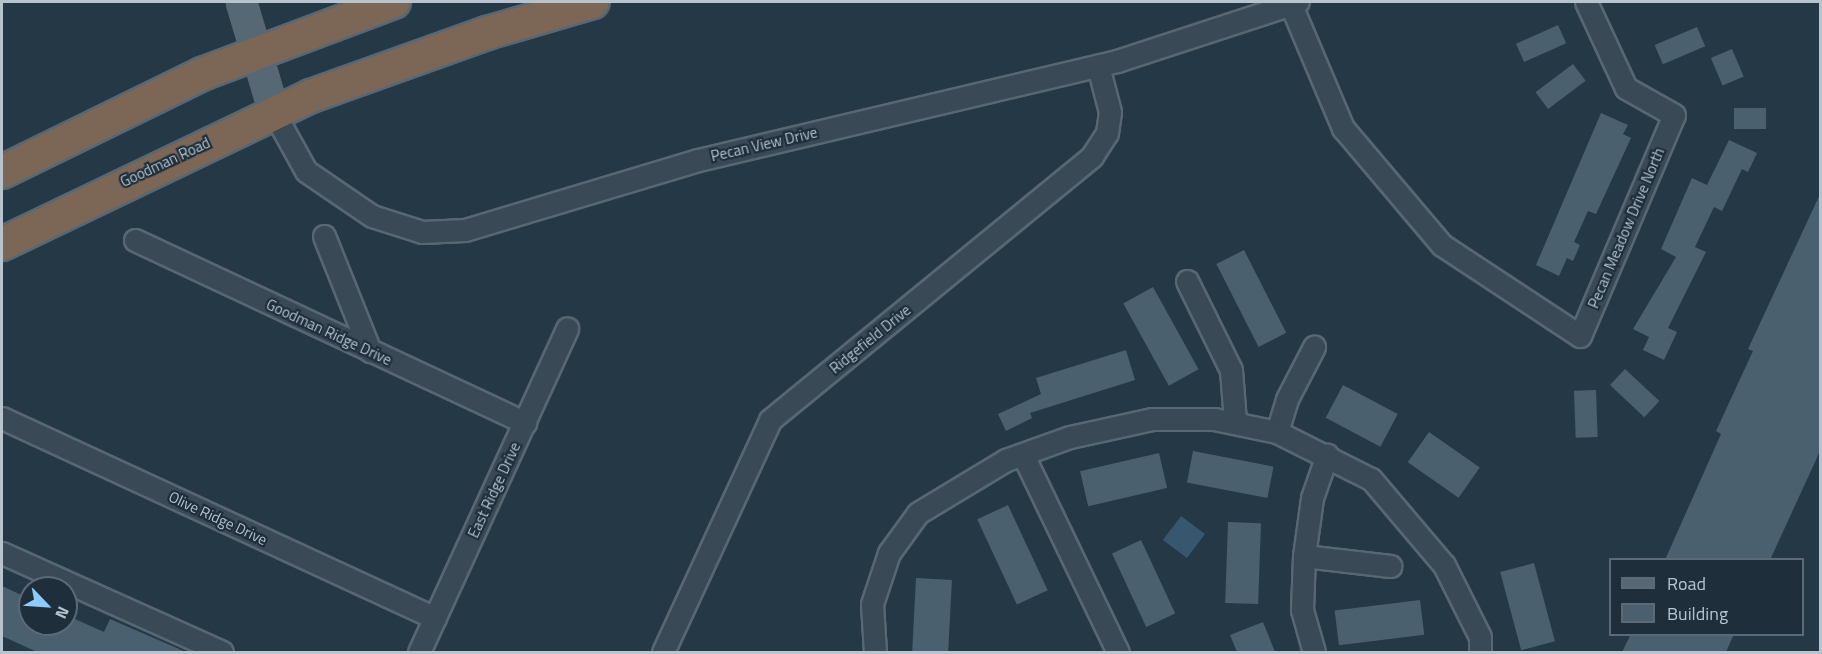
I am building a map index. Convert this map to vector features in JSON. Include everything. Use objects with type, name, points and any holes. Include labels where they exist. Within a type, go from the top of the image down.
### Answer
[{"type":"highway","points":[[2,172],[255,51],[394,2]]},
{"type":"highway","name":"Goodman Road","points":[[2,244],[274,113],[487,33],[593,2]]},
{"type":"main road","points":[[241,2],[274,113]]},
{"type":"street","name":"Pecan Meadow Drive North","points":[[1295,3],[1343,128],[1442,246],[1580,336],[1674,115],[1626,88],[1586,2]]},
{"type":"street","name":"Pecan View Drive","points":[[274,113],[306,171],[372,216],[422,232],[465,230],[741,149],[1098,66],[1295,3]]},
{"type":"street","name":"Ridgefield Drive","points":[[663,652],[770,420],[1092,156],[1107,133],[1110,112],[1098,66]]},
{"type":"street","points":[[324,236],[370,351]]},
{"type":"street","name":"Goodman Ridge Drive","points":[[135,240],[525,423]]},
{"type":"street","points":[[1187,281],[1231,370],[1234,421]]},
{"type":"street","name":"East Ridge Drive","points":[[419,652],[567,328]]},
{"type":"street","points":[[1277,432],[1314,347]]},
{"type":"street","name":"Olive Ridge Drive","points":[[2,418],[435,618]]},
{"type":"street","points":[[874,652],[872,604],[889,553],[918,513],[1023,454],[1070,436],[1152,419],[1234,421],[1277,432],[1371,479],[1427,543],[1480,637],[1480,652]]},
{"type":"street","points":[[1023,454],[1118,652]]},
{"type":"street","points":[[1314,652],[1302,610],[1304,556],[1312,498],[1327,455]]},
{"type":"street","points":[[2,553],[222,652]]},
{"type":"street","points":[[1304,556],[1390,566]]},
{"type":"water","points":[[1181,516],[1205,534],[1187,558],[1163,540]]},
{"type":"building","points":[[1558,25],[1566,43],[1524,62],[1516,44]]},
{"type":"building","points":[[1697,27],[1705,46],[1663,64],[1655,45]]},
{"type":"building","points":[[1732,49],[1744,77],[1723,86],[1711,58]]},
{"type":"building","points":[[1573,64],[1586,81],[1548,109],[1535,92]]},
{"type":"building","points":[[1734,108],[1766,108],[1766,129],[1734,129]]},
{"type":"building","points":[[1601,113],[1628,125],[1623,134],[1631,138],[1596,214],[1588,211],[1574,242],[1580,245],[1573,261],[1567,258],[1559,276],[1536,265]]},
{"type":"building","points":[[1729,140],[1757,153],[1748,172],[1742,169],[1722,211],[1714,207],[1695,247],[1706,252],[1668,328],[1677,332],[1664,360],[1643,350],[1649,337],[1633,329],[1676,257],[1661,249],[1692,178],[1707,185]]},
{"type":"building","points":[[1821,192],[1821,449],[1771,558],[1666,558],[1721,434],[1716,431],[1753,351],[1748,349]]},
{"type":"building","points":[[1244,250],[1286,333],[1259,347],[1216,264]]},
{"type":"building","points":[[1153,287],[1199,369],[1169,386],[1123,303]]},
{"type":"building","points":[[1126,350],[1135,380],[1030,413],[1032,418],[1006,431],[998,414],[1041,394],[1036,378]]},
{"type":"building","points":[[1625,369],[1659,401],[1644,417],[1610,385]]},
{"type":"building","points":[[1343,385],[1398,414],[1380,447],[1326,418]]},
{"type":"building","points":[[1596,390],[1598,437],[1576,438],[1574,391]]},
{"type":"building","points":[[1429,432],[1480,468],[1459,498],[1408,462]]},
{"type":"building","points":[[1193,451],[1273,467],[1267,498],[1187,482]]},
{"type":"building","points":[[1159,453],[1167,488],[1088,506],[1080,471]]},
{"type":"building","points":[[1008,505],[1048,590],[1017,605],[977,519]]},
{"type":"building","points":[[1228,522],[1261,523],[1258,604],[1225,603]]},
{"type":"building","points":[[1141,540],[1175,613],[1146,627],[1112,554]]},
{"type":"building","points":[[1534,563],[1555,641],[1521,650],[1500,572]]},
{"type":"building","points":[[916,578],[952,580],[948,652],[912,652]]},
{"type":"building","points":[[2,586],[18,593],[18,636],[78,636],[78,620],[104,632],[110,619],[186,652],[37,652],[2,636]]},
{"type":"building","points":[[1420,600],[1424,635],[1339,645],[1335,610]]},
{"type":"building","points":[[1263,622],[1275,652],[1237,652],[1230,635]]},
{"type":"building","points":[[1630,636],[1733,636],[1726,652],[1622,652]]}]
